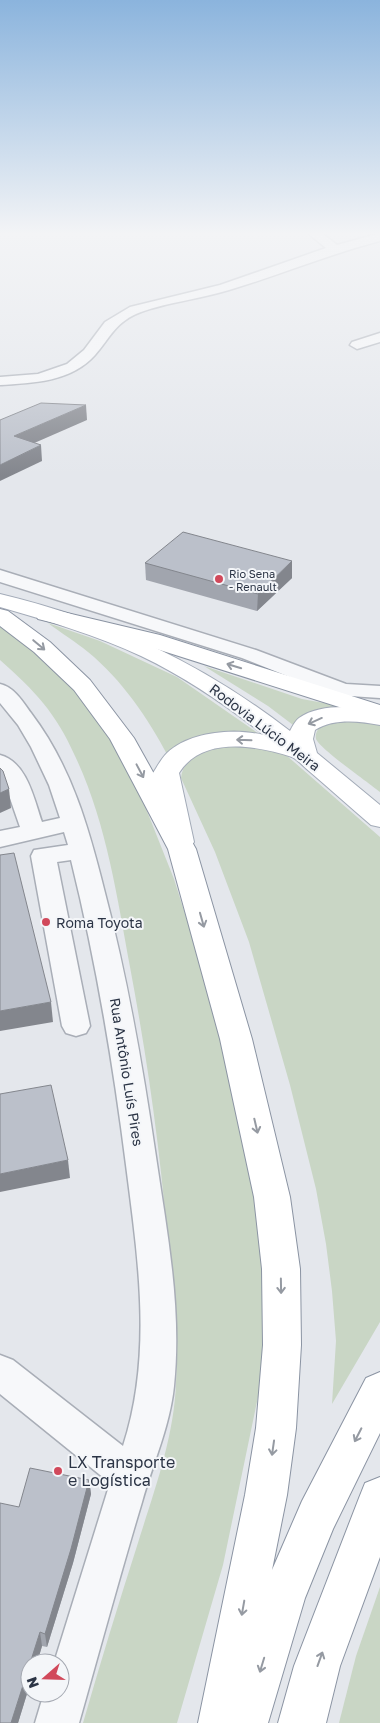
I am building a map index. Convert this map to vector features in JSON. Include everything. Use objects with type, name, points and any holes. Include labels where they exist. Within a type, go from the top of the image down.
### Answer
[{"type":"main road","name":"Rodovia Lúcio Meira","points":[[0,600],[46,614],[150,652],[206,682],[264,722],[380,819]]},
{"type":"main road","points":[[46,614],[152,640],[341,694],[380,713]]},
{"type":"main road","points":[[0,616],[42,647],[82,685],[122,738],[182,849]]},
{"type":"main road","points":[[307,758],[300,742],[301,732],[311,722],[342,714],[380,718]]},
{"type":"main road","points":[[222,1723],[248,1576],[266,1494],[276,1428],[282,1345],[281,1269],[272,1197],[236,1039],[182,849],[166,773],[169,764],[178,755],[188,748],[203,743],[243,739],[274,744],[307,758]]},
{"type":"main road","points":[[244,1723],[287,1589],[317,1516],[380,1391]]},
{"type":"main road","points":[[302,1723],[317,1666],[380,1498]]},
{"type":"street","points":[[0,381],[40,378],[72,367],[89,353],[110,325],[128,314]]},
{"type":"street","points":[[357,345],[380,337]]},
{"type":"street","points":[[0,576],[249,654],[341,694],[380,692]]},
{"type":"street","name":"Rua Antônio Luís Pires","points":[[0,690],[25,718],[39,740],[62,786],[82,851],[104,940],[119,1012],[150,1230],[157,1299],[159,1342],[156,1387],[146,1430],[130,1476],[57,1723]]},
{"type":"street","points":[[0,762],[15,779],[33,830]]},
{"type":"street","points":[[0,839],[74,822]]},
{"type":"street","points":[[76,1026],[42,856],[82,851]]},
{"type":"street","points":[[0,1372],[130,1476]]},
{"type":"green space","points":[[48,623],[100,641],[177,677],[262,736],[168,756],[143,714],[123,687],[88,652]]},
{"type":"green space","points":[[0,624],[48,660],[100,720],[139,791],[174,879],[216,1012],[261,1223],[264,1345],[259,1392],[223,1565],[177,1723],[83,1723],[167,1445],[176,1383],[175,1327],[163,1195],[149,1081],[120,913],[103,833],[86,781],[60,727],[44,704],[0,660]]},
{"type":"green space","points":[[204,666],[302,699],[362,710],[297,728],[268,706]]},
{"type":"green space","points":[[337,720],[380,724],[380,792],[335,758],[316,739],[319,728]]},
{"type":"green space","points":[[236,745],[261,746],[286,755],[380,837],[380,1322],[332,1404],[336,1341],[326,1244],[316,1189],[290,1085],[249,942],[215,852],[181,778],[183,770],[194,757],[210,750]]},
{"type":"green space","points":[[380,1587],[380,1723],[339,1723],[356,1656]]},
{"type":"building","points":[[41,403],[86,405],[14,436],[41,445],[0,465],[0,420]]},
{"type":"building","points":[[183,532],[292,561],[258,594],[145,563]]},
{"type":"building","points":[[0,768],[3,771],[9,789],[0,793]]},
{"type":"building","points":[[14,853],[51,1002],[0,1011],[0,855]]},
{"type":"building","points":[[51,1085],[68,1160],[0,1174],[0,1094]]},
{"type":"building","points":[[30,1468],[89,1480],[71,1549],[45,1634],[40,1632],[33,1653],[20,1653],[20,1695],[11,1723],[0,1723],[0,1503],[19,1507]]},
{"type":"place","name":"Rio Sena - Renault","points":[[219,579]]},
{"type":"place","name":"Roma Toyota","points":[[46,922]]},
{"type":"place","name":"LX Transporte e Logística","points":[[58,1471]]}]
